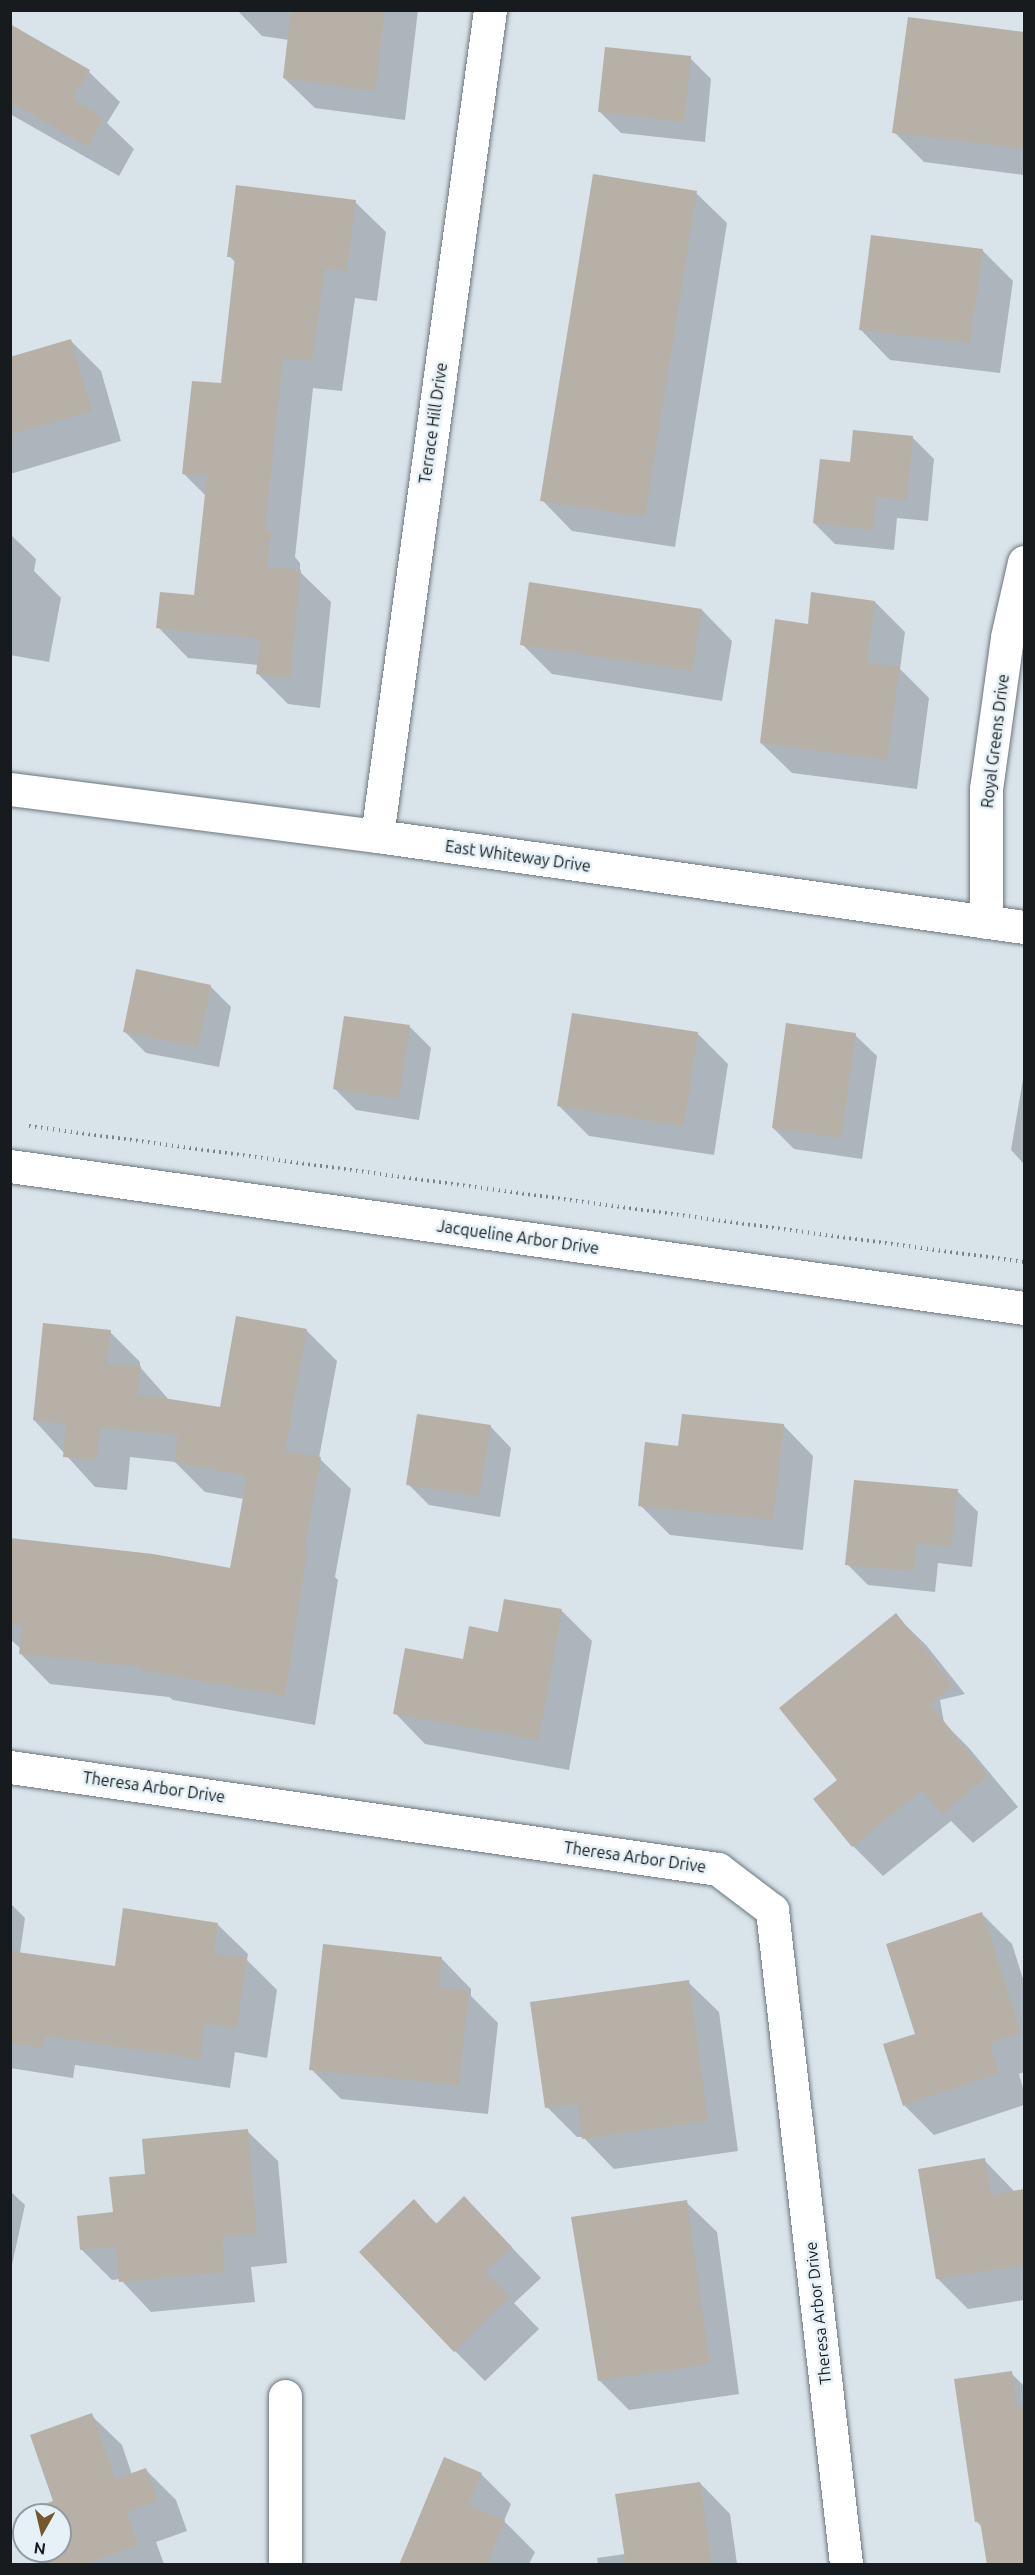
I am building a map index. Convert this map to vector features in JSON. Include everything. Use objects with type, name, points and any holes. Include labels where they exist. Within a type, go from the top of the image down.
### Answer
[{"type":"street","name":"Terrace Hill Drive","points":[[377,836],[490,10]]},
{"type":"street","name":"Royal Greens Drive","points":[[986,922],[986,789],[1007,637],[1024,562]]},
{"type":"street","name":"East Whiteway Drive","points":[[10,789],[377,836],[1024,927]]},
{"type":"street","name":"Jacqueline Arbor Drive","points":[[10,1166],[1024,1308]]},
{"type":"street","name":"Theresa Arbor Drive","points":[[10,1767],[718,1869],[772,1910],[846,2565]]},
{"type":"street","points":[[285,2396],[285,2565]]},
{"type":"path","points":[[22,1126],[45,1126],[1024,1262]]},
{"type":"building","points":[[291,10],[385,10],[375,91],[283,78]]},
{"type":"building","points":[[908,17],[1024,32],[1024,149],[892,133]]},
{"type":"building","points":[[10,24],[90,70],[73,99],[104,118],[88,147],[10,102]]},
{"type":"building","points":[[605,47],[691,56],[684,122],[598,112]]},
{"type":"building","points":[[593,174],[697,191],[645,517],[540,501]]},
{"type":"building","points":[[236,185],[356,200],[347,271],[325,268],[312,361],[283,358],[265,530],[271,531],[267,567],[301,570],[290,678],[256,674],[260,639],[156,628],[160,592],[194,595],[207,476],[182,474],[192,381],[221,383],[235,257],[227,257]]},
{"type":"building","points":[[871,235],[983,249],[970,343],[859,330]]},
{"type":"building","points":[[71,339],[92,411],[10,435],[10,357]]},
{"type":"building","points":[[853,430],[913,436],[907,500],[876,497],[873,530],[813,523],[820,459],[850,462]]},
{"type":"building","points":[[529,582],[702,609],[692,671],[520,645]]},
{"type":"building","points":[[811,592],[875,601],[867,663],[900,667],[887,760],[760,743],[775,619],[808,624]]},
{"type":"building","points":[[136,969],[211,985],[198,1047],[123,1032]]},
{"type":"building","points":[[572,1013],[698,1032],[684,1126],[557,1106]]},
{"type":"building","points":[[344,1016],[410,1025],[399,1099],[333,1089]]},
{"type":"building","points":[[786,1023],[856,1033],[841,1138],[772,1128]]},
{"type":"building","points":[[236,1316],[307,1329],[285,1451],[321,1457],[305,1547],[308,1548],[285,1696],[141,1670],[142,1667],[19,1654],[22,1626],[10,1625],[10,1538],[153,1554],[230,1568],[247,1476],[174,1462],[178,1435],[100,1428],[97,1460],[63,1457],[66,1424],[33,1420],[43,1323],[111,1330],[107,1363],[141,1366],[138,1394],[220,1407]]},
{"type":"building","points":[[417,1414],[491,1425],[479,1496],[406,1485]]},
{"type":"building","points":[[682,1414],[784,1424],[773,1520],[638,1506],[645,1442],[678,1446]]},
{"type":"building","points":[[854,1480],[958,1489],[951,1547],[917,1543],[914,1571],[845,1565]]},
{"type":"building","points":[[504,1599],[562,1609],[539,1740],[393,1714],[405,1648],[463,1659],[469,1626],[498,1632]]},
{"type":"building","points":[[896,1613],[953,1685],[930,1704],[988,1776],[942,1814],[922,1790],[852,1847],[813,1799],[837,1780],[779,1708]]},
{"type":"building","points":[[123,1908],[218,1923],[214,1953],[247,1958],[237,2028],[205,2023],[200,2059],[45,2036],[43,2048],[10,2043],[10,1951],[115,1966]]},
{"type":"building","points":[[982,1912],[1021,2033],[990,2043],[999,2074],[903,2106],[883,2044],[915,2034],[886,1944]]},
{"type":"building","points":[[323,1944],[442,1957],[439,1988],[469,1991],[459,2085],[309,2070]]},
{"type":"building","points":[[689,1980],[708,2121],[582,2139],[577,2104],[545,2108],[530,2002]]},
{"type":"building","points":[[248,2129],[257,2234],[222,2237],[225,2272],[119,2282],[116,2247],[80,2250],[77,2216],[113,2212],[109,2177],[145,2174],[142,2139]]},
{"type":"building","points":[[985,2158],[991,2195],[1024,2189],[1024,2265],[936,2279],[918,2169]]},
{"type":"building","points":[[464,2196],[512,2247],[485,2272],[510,2297],[454,2352],[359,2252],[414,2199],[436,2224]]},
{"type":"building","points":[[687,2200],[710,2364],[598,2381],[571,2217]]},
{"type":"building","points":[[1012,2371],[1017,2407],[1024,2406],[1024,2565],[987,2565],[980,2521],[975,2522],[954,2379]]},
{"type":"building","points":[[92,2413],[115,2479],[146,2468],[158,2501],[127,2512],[138,2545],[83,2565],[40,2565],[39,2563],[72,2563],[72,2503],[47,2503],[53,2501],[30,2435]]},
{"type":"building","points":[[444,2457],[482,2473],[468,2505],[505,2520],[487,2565],[399,2565]]},
{"type":"building","points":[[700,2482],[712,2565],[626,2565],[615,2494]]}]
